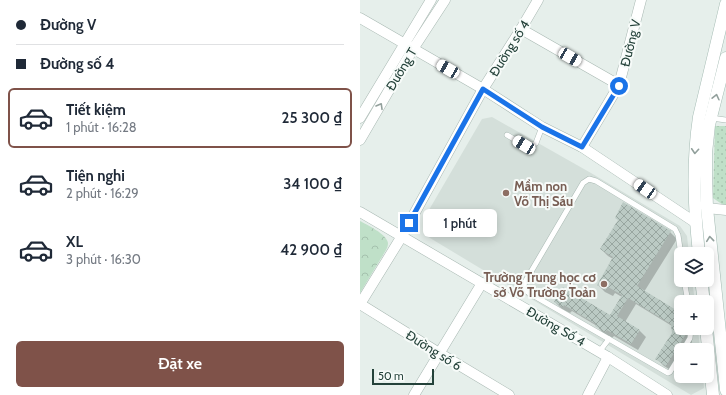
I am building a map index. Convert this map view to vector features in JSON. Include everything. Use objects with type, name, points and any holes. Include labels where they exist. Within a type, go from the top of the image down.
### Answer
[{"type":"main road","points":[[698,247],[694,208],[694,164],[697,131],[699,117],[721,48],[726,4]]},
{"type":"main road","points":[[726,58],[711,118],[706,153],[707,208],[726,390]]},
{"type":"main road","points":[[694,208],[707,208]]},
{"type":"main road","points":[[707,335],[713,395]]},
{"type":"street","name":"Đường T","points":[[360,140],[431,0]]},
{"type":"street","name":"Đường T","points":[[360,118],[409,46],[445,0]]},
{"type":"street","name":"Đường số 4","points":[[360,304],[402,236],[483,89],[538,0]]},
{"type":"street","name":"Đường V","points":[[582,147],[619,86],[640,0]]},
{"type":"street","points":[[360,18],[483,89],[542,127],[582,147],[696,223]]},
{"type":"street","points":[[521,29],[619,86]]},
{"type":"street","points":[[707,208],[726,210]]},
{"type":"street","name":"Đường Số 4","points":[[360,212],[608,357],[667,395]]},
{"type":"street","points":[[414,395],[482,283]]},
{"type":"street","name":"Đường số 6","points":[[360,304],[509,395]]},
{"type":"street","points":[[588,395],[608,357]]},
{"type":"lane","points":[[711,118],[726,120]]},
{"type":"lane","points":[[507,134],[524,145],[530,147],[536,143],[542,127]]},
{"type":"lane","points":[[674,365],[668,373],[529,293],[523,287],[583,182],[589,179],[596,181],[676,229],[680,247]]},
{"type":"lane","points":[[599,352],[609,339]]},
{"type":"shaded area","points":[[492,117],[591,173],[680,226],[687,236],[688,247],[674,247],[674,287],[693,287],[694,295],[674,295],[674,335],[699,335],[699,343],[674,343],[674,383],[704,383],[704,388],[691,395],[425,235],[426,215],[482,119]]},
{"type":"green space","points":[[715,126],[726,126],[726,207],[713,198]]},
{"type":"green space","points":[[360,221],[381,233],[387,240],[388,246],[360,293]]},
{"type":"building","points":[[623,202],[671,231],[637,286],[674,309],[674,335],[685,335],[680,343],[674,343],[674,353],[666,366],[655,359],[672,333],[671,324],[628,298],[617,316],[640,330],[631,344],[607,330],[605,332],[595,326],[596,324],[564,305],[563,307],[554,302],[563,287],[610,315],[622,295],[608,287],[606,290],[597,285],[613,257],[600,249],[618,220],[615,218]]},
{"type":"place","name":"Mầm non Võ Thị Sáu","points":[[506,193]]},
{"type":"place","name":"Trường Trung học cơ sở Võ Trường Toản","points":[[604,284]]},
{"type":"route","points":[[409,223],[483,89],[542,127],[582,147],[619,86]]}]
